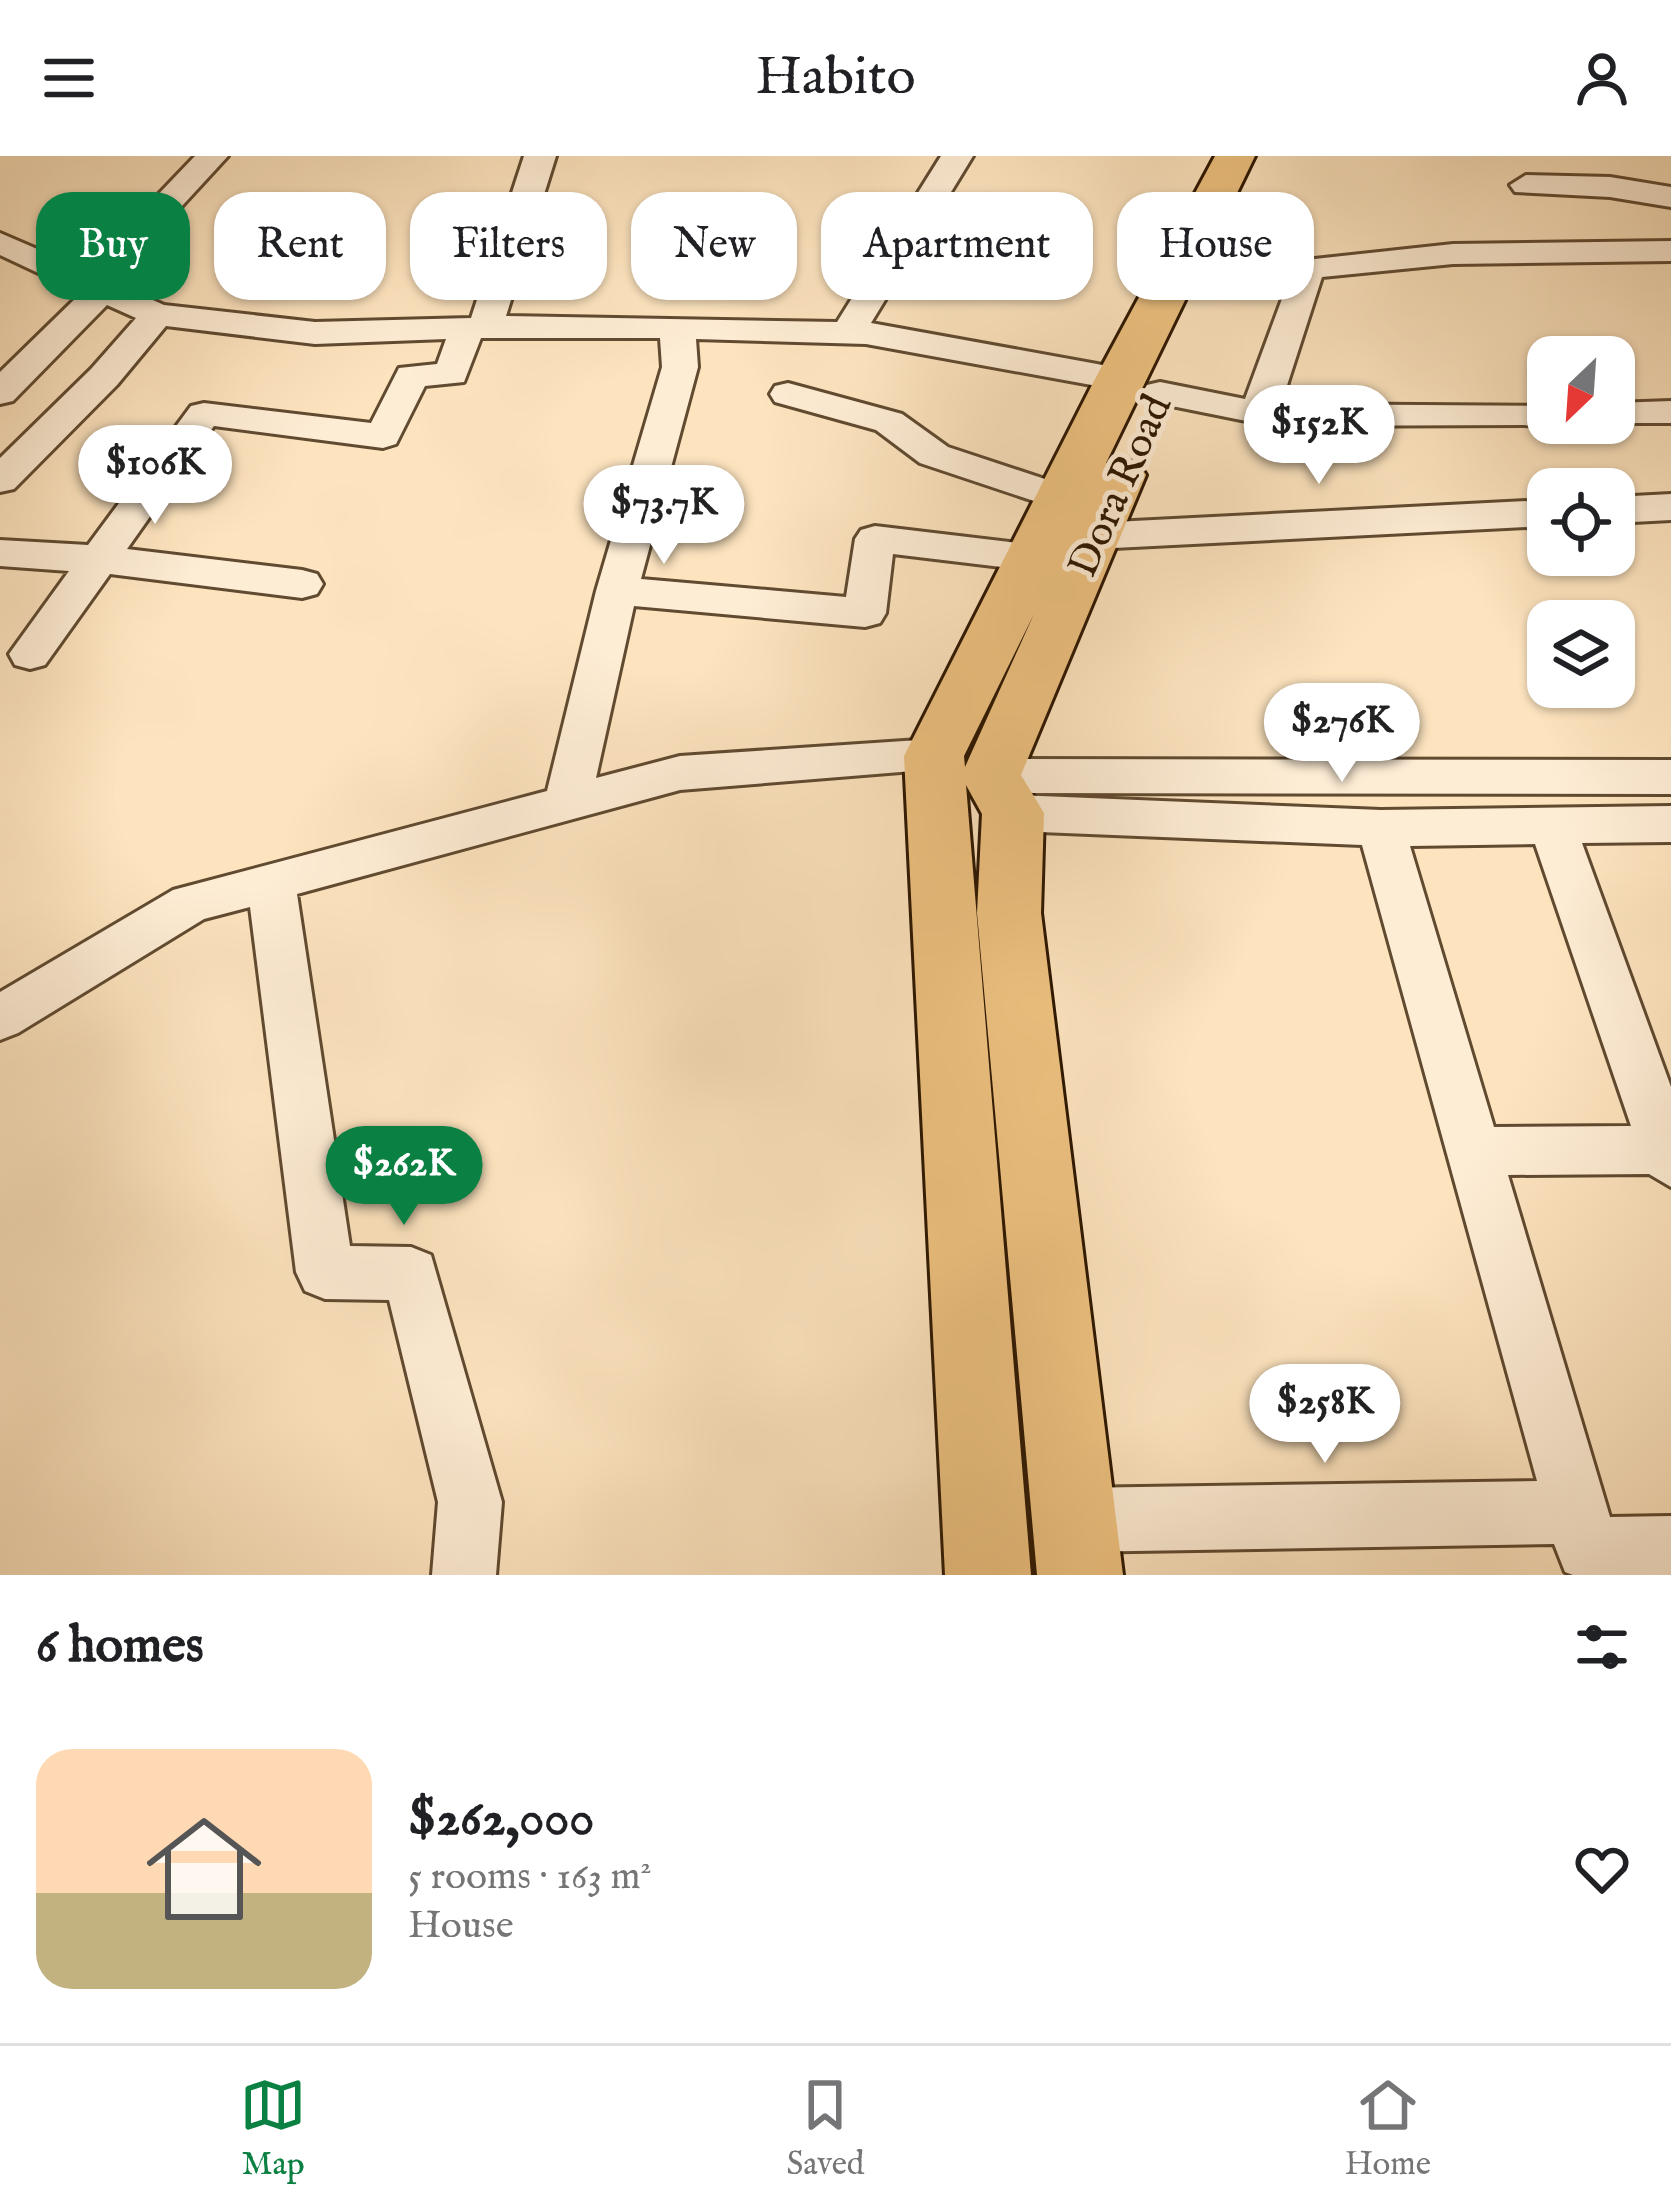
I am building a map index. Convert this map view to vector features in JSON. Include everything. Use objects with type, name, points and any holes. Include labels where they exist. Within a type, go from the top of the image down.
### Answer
[{"type":"main road","points":[[988,1575],[979,782],[1035,558],[1079,518],[1235,156]]},
{"type":"main road","name":"Dora Road","points":[[1139,386],[1265,156]]},
{"type":"main road","name":"Dora Road","points":[[979,782],[1079,518]]},
{"type":"main road","points":[[979,782],[1009,914],[1077,1547]]},
{"type":"street","points":[[180,192],[212,156]]},
{"type":"street","points":[[30,654],[203,414],[383,436],[412,376],[451,374],[476,328],[540,156]]},
{"type":"street","points":[[847,333],[957,156]]},
{"type":"street","points":[[1526,185],[1610,187],[1671,197]]},
{"type":"street","points":[[5,251],[36,263]]},
{"type":"street","points":[[1259,413],[1308,268],[1453,254],[1671,251]]},
{"type":"street","points":[[0,393],[85,300]]},
{"type":"street","points":[[125,300],[157,315],[316,333],[476,328],[847,333],[1139,386],[1259,413],[1527,416]]},
{"type":"street","points":[[0,480],[104,377],[157,315]]},
{"type":"street","points":[[568,800],[617,591],[680,368],[677,328]]},
{"type":"street","points":[[788,394],[890,422],[934,455],[1079,518],[1527,513]]},
{"type":"street","points":[[1635,413],[1671,412]]},
{"type":"street","points":[[1635,509],[1671,507]]},
{"type":"street","points":[[617,591],[865,613],[875,539],[1035,558]]},
{"type":"street","points":[[0,553],[99,559],[302,584]]},
{"type":"street","points":[[0,1018],[190,904],[680,773],[979,782],[1671,777]]},
{"type":"street","points":[[979,782],[1381,828],[1671,824]]},
{"type":"street","points":[[1474,1151],[1670,1154],[1552,826]]},
{"type":"street","points":[[1381,828],[1588,1549],[1671,1548]]},
{"type":"street","points":[[271,882],[325,1273],[411,1274],[470,1502],[464,1575]]},
{"type":"street","points":[[1077,1547],[1578,1512]]}]
